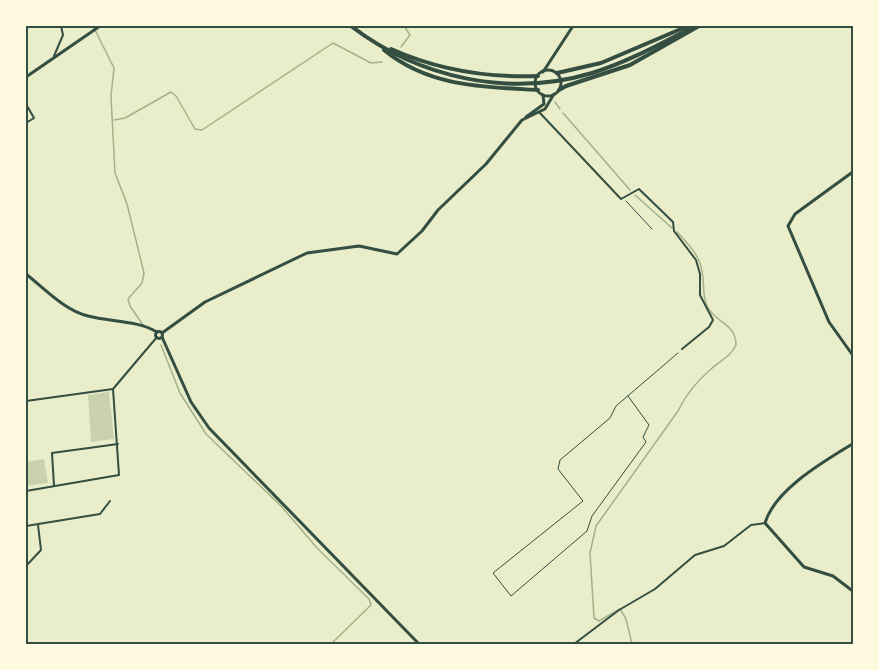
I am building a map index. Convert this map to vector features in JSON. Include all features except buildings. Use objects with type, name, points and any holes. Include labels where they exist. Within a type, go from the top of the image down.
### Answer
[{"type":"highway","points":[[351,26],[394,58],[448,82],[492,89],[538,90]]},
{"type":"highway","points":[[556,73],[601,63],[688,26]]},
{"type":"highway","points":[[374,42],[405,59],[443,73],[485,82],[517,84],[578,77],[617,64],[697,26]]},
{"type":"highway","points":[[559,90],[630,65],[697,26]]},
{"type":"highway","points":[[374,42],[424,62],[456,70],[496,76],[538,76]]},
{"type":"street","points":[[54,58],[63,35],[61,26]]},
{"type":"street","points":[[554,94],[543,94],[538,90],[538,76],[543,72],[573,26]]},
{"type":"street","points":[[26,77],[97,28]]},
{"type":"street","points":[[26,401],[113,388],[160,336],[205,302],[307,253],[359,246],[397,254],[486,164],[522,120],[539,111],[559,90],[561,83],[550,59]]},
{"type":"street","points":[[543,72],[556,73]]},
{"type":"street","points":[[539,111],[544,104],[543,94]]},
{"type":"street","points":[[26,104],[34,118],[26,123]]},
{"type":"street","points":[[539,111],[624,200],[634,190],[639,189],[673,222],[674,231],[696,260],[700,274],[700,295],[713,320],[709,327],[682,349]]},
{"type":"street","points":[[854,171],[795,214],[788,226],[824,313],[854,357]]},
{"type":"street","points":[[26,274],[74,310],[87,316],[146,327],[157,332],[191,402],[209,428],[419,645]]},
{"type":"street","points":[[26,491],[119,475],[113,388]]},
{"type":"street","points":[[765,523],[769,509],[781,496],[824,462],[854,443]]},
{"type":"street","points":[[54,486],[52,453],[118,444]]},
{"type":"street","points":[[26,526],[100,514],[110,501]]},
{"type":"street","points":[[765,523],[804,567],[834,576],[854,592]]},
{"type":"street","points":[[574,645],[621,609],[655,589],[699,552],[724,546],[751,525],[765,523]]},
{"type":"street","points":[[26,566],[41,550],[38,525]]},
{"type":"path","points":[[624,200],[652,229]]},
{"type":"path","points":[[628,396],[649,425],[643,437],[646,442],[592,516],[587,531],[511,596],[493,573],[581,505],[582,498],[558,470],[558,465],[610,418],[616,406],[682,349]]},
{"type":"green space","points":[[109,392],[114,439],[91,442],[88,395]]},
{"type":"green space","points":[[44,459],[48,483],[26,486],[26,462]]},
{"type":"waterway","points":[[93,26],[114,68],[111,96],[115,173],[127,204],[144,273],[142,283],[128,299],[143,325]]},
{"type":"waterway","points":[[401,47],[410,35],[404,26]]},
{"type":"waterway","points":[[114,120],[125,118],[171,92],[176,96],[195,129],[202,130],[333,43],[371,63],[382,62]]},
{"type":"waterway","points":[[555,102],[560,109]]},
{"type":"waterway","points":[[563,113],[630,190]]},
{"type":"waterway","points":[[635,195],[672,228]]},
{"type":"waterway","points":[[632,644],[626,619],[620,609],[599,621],[594,618],[590,553],[596,526],[692,388],[736,345],[733,332],[707,306],[700,264],[695,252],[677,232]]},
{"type":"waterway","points":[[161,345],[180,393],[206,434],[281,506],[318,549],[369,599],[371,605],[331,644]]}]
